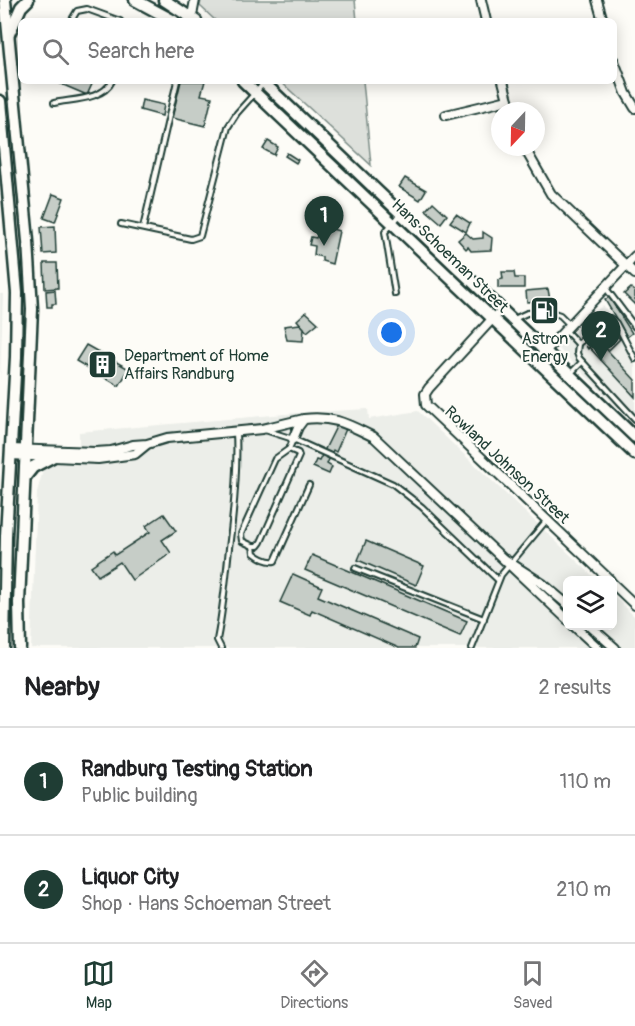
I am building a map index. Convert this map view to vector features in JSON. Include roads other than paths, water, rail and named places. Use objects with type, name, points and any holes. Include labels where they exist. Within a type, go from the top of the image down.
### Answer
[{"type":"main road","points":[[5,0],[31,291],[31,344],[19,603],[20,648]]},
{"type":"main road","points":[[8,36],[21,7],[28,0]]},
{"type":"main road","points":[[135,0],[168,18]]},
{"type":"main road","points":[[164,0],[190,18]]},
{"type":"main road","name":"Hans Schoeman Street","points":[[246,84],[635,454]]},
{"type":"main road","name":"Hans Schoeman Street","points":[[265,84],[569,375],[633,432]]},
{"type":"main road","points":[[0,101],[17,293],[12,427],[5,452],[10,480],[2,637],[4,648]]},
{"type":"main road","points":[[25,477],[33,467],[52,457]]},
{"type":"street","points":[[193,18],[195,0]]},
{"type":"street","points":[[481,0],[485,18]]},
{"type":"street","points":[[597,0],[602,18]]},
{"type":"street","points":[[617,69],[626,93],[635,108]]},
{"type":"street","points":[[446,116],[508,100],[503,84]]},
{"type":"street","points":[[529,156],[551,194],[635,274]]},
{"type":"street","points":[[536,361],[635,256]]},
{"type":"street","name":"Rowland Johnson Street","points":[[502,310],[429,388],[424,400],[431,412],[605,576]]},
{"type":"street","points":[[5,452],[96,452],[147,444],[167,438],[262,429],[304,419],[336,419],[374,436],[563,616]]},
{"type":"street","points":[[293,439],[304,419]]},
{"type":"street","points":[[26,452],[52,457],[98,459],[135,454],[147,444]]},
{"type":"street","points":[[507,561],[563,601]]},
{"type":"street","name":"Rowland Johnson Street","points":[[617,588],[635,605]]},
{"type":"street","points":[[551,604],[558,597]]},
{"type":"street","points":[[578,630],[598,648]]},
{"type":"street","points":[[584,635],[588,630]]},
{"type":"street","points":[[595,630],[615,648]]},
{"type":"lane","points":[[73,18],[81,9],[112,18]]},
{"type":"lane","points":[[54,103],[100,94],[110,84]]},
{"type":"lane","points":[[143,228],[176,84]]},
{"type":"lane","points":[[121,224],[191,239],[200,236],[228,128],[237,113],[262,84]]},
{"type":"lane","points":[[395,294],[385,235],[386,230],[401,214]]},
{"type":"lane","points":[[605,287],[635,327]]},
{"type":"lane","points":[[512,320],[527,313],[541,312]]},
{"type":"lane","points":[[551,312],[563,316],[578,344],[577,353],[582,362],[635,418]]},
{"type":"lane","points":[[578,344],[606,318],[610,318],[616,323],[635,359]]},
{"type":"lane","points":[[569,375],[582,362]]},
{"type":"lane","points":[[262,429],[293,439],[375,475],[400,489],[498,580]]},
{"type":"lane","points":[[221,648],[217,640],[224,608],[236,493],[236,431]]},
{"type":"lane","points":[[289,449],[298,453],[299,456],[261,542],[258,546],[253,546],[242,541],[241,534],[275,459],[289,449],[293,439]]},
{"type":"lane","points":[[253,546],[254,553],[260,558],[275,561],[309,485]]},
{"type":"lane","points":[[472,648],[507,561],[547,520]]},
{"type":"lane","points":[[355,568],[484,619]]},
{"type":"place","name":"Randburg Testing Station","points":[[324,246]]},
{"type":"place","name":"Astron Energy","points":[[545,311]]},
{"type":"place","name":"Liquor City","points":[[601,361]]},
{"type":"place","name":"Department of Home Affairs Randburg","points":[[103,365]]}]
